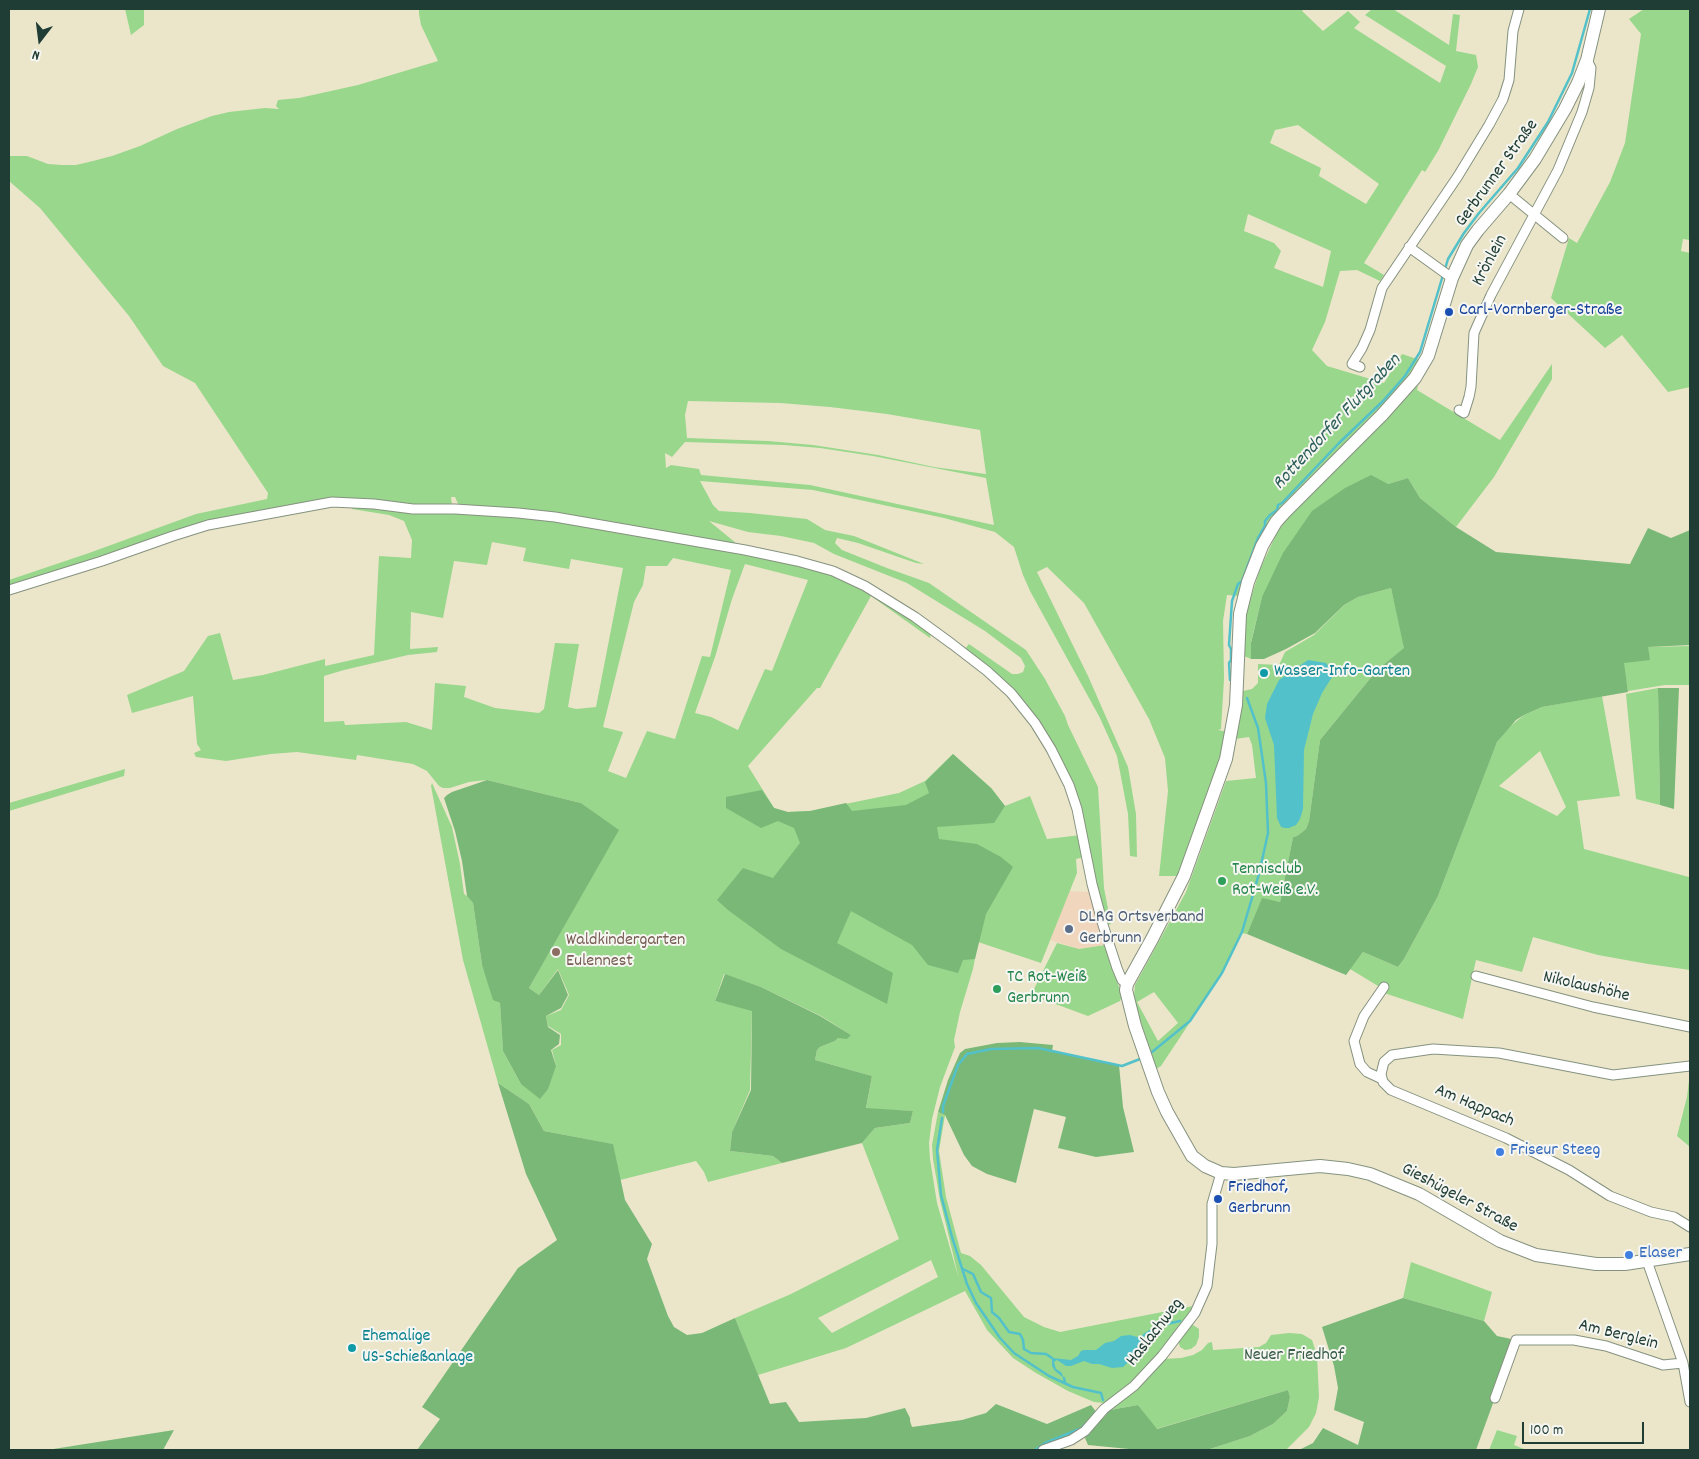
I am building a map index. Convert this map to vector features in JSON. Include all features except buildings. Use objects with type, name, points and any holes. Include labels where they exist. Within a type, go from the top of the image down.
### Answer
[{"type":"street","points":[[1352,364],[1370,330],[1382,288],[1458,176],[1503,99],[1509,80],[1512,31],[1518,9]]},
{"type":"street","name":"Gerbrunner Straße","points":[[1127,992],[1184,876],[1224,766],[1236,705],[1240,614],[1248,582],[1262,546],[1276,522],[1285,512],[1382,416],[1415,378],[1428,356],[1452,278],[1467,246],[1535,159],[1578,83],[1587,60],[1599,9]]},
{"type":"street","name":"Krönlein","points":[[1464,413],[1471,386],[1474,333],[1491,295],[1558,170],[1582,112],[1589,88],[1591,68],[1587,60]]},
{"type":"street","points":[[1509,194],[1563,238]]},
{"type":"street","points":[[1409,247],[1452,278]]},
{"type":"street","points":[[9,590],[208,525],[332,502],[374,504],[413,509],[487,511],[555,517],[797,561],[833,571],[865,586],[915,617],[987,671],[1011,693],[1035,723],[1051,749],[1069,785],[1078,809],[1092,884],[1103,925],[1127,992]]},
{"type":"street","name":"Nikolaushöhe","points":[[1476,976],[1593,1007],[1690,1027]]},
{"type":"street","name":"Am Happach","points":[[1384,987],[1364,1016],[1354,1042],[1360,1064],[1367,1072],[1382,1079],[1391,1090],[1506,1138],[1569,1170],[1610,1196],[1651,1212],[1674,1217],[1690,1227]]},
{"type":"street","name":"Gieshügeler Straße","points":[[1127,992],[1145,1055],[1161,1098],[1184,1144],[1192,1156],[1205,1166],[1221,1173],[1234,1174],[1320,1166],[1348,1169],[1376,1176],[1419,1194],[1500,1241],[1536,1255],[1596,1264],[1625,1264],[1690,1254]]},
{"type":"street","points":[[1382,1079],[1382,1066],[1388,1057],[1397,1053],[1434,1049],[1499,1053],[1613,1075],[1690,1066]]},
{"type":"street","name":"Haslachweg","points":[[1044,1450],[1079,1436],[1103,1410],[1134,1386],[1162,1356],[1195,1313],[1207,1286],[1210,1266],[1212,1204],[1221,1173]]},
{"type":"street","points":[[1647,1261],[1683,1363],[1690,1402]]},
{"type":"street","name":"Am Berglein","points":[[1495,1398],[1516,1340],[1574,1340],[1606,1346],[1663,1365],[1683,1363]]},
{"type":"shaded area","points":[[1069,891],[1089,892],[1105,945],[1079,949],[1050,940]]},
{"type":"green space","points":[[125,9],[144,9],[144,25],[131,35]]},
{"type":"green space","points":[[419,9],[1304,9],[1302,11],[1323,31],[1348,11],[1360,22],[1354,28],[1440,83],[1446,66],[1365,15],[1372,9],[1393,9],[1449,45],[1453,14],[1460,15],[1456,51],[1476,55],[1478,67],[1471,84],[1438,151],[1425,172],[1422,170],[1364,263],[1384,275],[1380,281],[1357,270],[1340,271],[1325,322],[1312,350],[1327,366],[1384,383],[1402,354],[1423,361],[1414,376],[1285,505],[1240,596],[1227,595],[1223,621],[1224,679],[1221,729],[1218,730],[1229,732],[1180,876],[1159,876],[1168,791],[1165,758],[1149,719],[1084,603],[1047,567],[1037,572],[1088,676],[1128,767],[1136,814],[1137,857],[1130,856],[1128,814],[1117,756],[1100,718],[1030,591],[1014,547],[995,532],[944,518],[813,490],[700,481],[713,505],[719,511],[807,519],[825,530],[854,536],[924,564],[837,538],[835,543],[842,550],[929,583],[1026,650],[1045,679],[1065,716],[1098,787],[1104,888],[1111,924],[1107,925],[1092,868],[1082,815],[1041,726],[964,650],[969,644],[1012,674],[1023,672],[1025,666],[1021,658],[985,631],[907,583],[834,554],[814,543],[748,532],[709,521],[742,548],[503,510],[490,506],[463,507],[459,506],[455,497],[451,497],[452,506],[412,506],[366,498],[252,514],[9,589],[9,580],[196,514],[267,499],[268,493],[195,383],[163,366],[129,316],[40,208],[9,181],[9,156],[27,156],[48,164],[76,165],[112,156],[140,146],[212,116],[265,108],[279,109],[276,106],[278,100],[299,98],[358,85],[438,61],[421,25]],"holes":[[[1298,125],[1379,184],[1366,204],[1319,176],[1321,168],[1270,143],[1275,130]],[[1248,214],[1331,251],[1323,287],[1274,268],[1281,251],[1274,243],[1244,231]],[[688,401],[780,403],[887,414],[980,430],[986,474],[934,467],[878,455],[813,445],[687,438],[685,415]],[[685,442],[784,445],[873,456],[986,478],[994,525],[810,485],[701,475],[699,469],[671,465],[666,468],[665,453],[672,457]]]},
{"type":"green space","points":[[1644,9],[1690,9],[1690,240],[1683,239],[1681,251],[1690,253],[1690,387],[1668,392],[1622,335],[1605,348],[1551,298],[1569,238],[1577,243],[1610,182],[1625,143],[1641,34],[1629,19]]},
{"type":"green space","points":[[1552,364],[1552,379],[1494,477],[1456,527],[1420,498],[1408,478],[1388,484],[1262,597],[1251,642],[1251,659],[1244,656],[1245,622],[1248,607],[1260,569],[1277,533],[1285,521],[1386,420],[1418,385],[1417,390],[1500,440]]},
{"type":"green space","points":[[1371,475],[1388,484],[1408,478],[1420,498],[1456,527],[1496,552],[1630,564],[1648,528],[1671,538],[1690,530],[1690,645],[1648,647],[1650,660],[1624,663],[1628,692],[1542,707],[1516,720],[1497,742],[1438,896],[1404,959],[1398,967],[1363,952],[1346,975],[1247,934],[1262,898],[1280,902],[1293,837],[1306,829],[1309,821],[1320,740],[1377,670],[1404,648],[1391,588],[1358,597],[1344,605],[1315,633],[1264,659],[1251,659],[1251,643],[1262,597],[1283,553],[1312,511],[1345,488]]},
{"type":"green space","points":[[352,505],[532,517],[743,553],[835,573],[888,602],[931,633],[930,638],[871,596],[820,688],[817,688],[748,766],[774,808],[787,812],[811,811],[899,793],[925,781],[953,754],[992,789],[1005,806],[1030,796],[1047,839],[1081,835],[1084,857],[1076,859],[1077,873],[1041,963],[978,942],[973,969],[960,1012],[954,1040],[955,1047],[940,1087],[932,1119],[929,1143],[930,1159],[937,1203],[959,1279],[940,1200],[933,1159],[932,1145],[938,1112],[945,1115],[939,1151],[946,1197],[961,1253],[970,1256],[981,1265],[1024,1317],[1044,1327],[1060,1332],[1193,1306],[1188,1316],[1142,1373],[1117,1396],[1104,1403],[1094,1402],[1068,1391],[1013,1358],[987,1330],[965,1291],[846,1348],[758,1375],[735,1318],[791,1294],[899,1239],[862,1143],[875,1128],[910,1123],[913,1111],[866,1109],[872,1076],[815,1060],[817,1050],[820,1047],[838,1038],[851,1035],[821,1016],[761,987],[724,974],[715,1001],[752,1010],[750,1090],[732,1132],[730,1151],[773,1156],[782,1163],[708,1182],[696,1161],[620,1180],[612,1144],[544,1131],[529,1104],[498,1083],[463,960],[431,786],[432,783],[452,827],[464,894],[473,903],[482,965],[497,1002],[500,1003],[503,1051],[521,1084],[556,1066],[552,1050],[561,1045],[561,1034],[548,1026],[546,1016],[561,1010],[569,995],[558,969],[539,995],[529,988],[618,830],[581,803],[487,780],[443,788],[439,786],[427,771],[413,764],[357,755],[356,760],[297,752],[226,761],[196,757],[194,753],[201,750],[197,744],[193,696],[132,713],[127,695],[184,671],[208,636],[220,633],[233,680],[263,675],[325,659],[325,666],[374,655],[379,556],[411,558],[412,540],[404,521],[389,515],[352,509]],"holes":[[[492,542],[526,548],[523,561],[569,569],[571,559],[623,568],[596,707],[576,709],[568,707],[579,644],[555,643],[544,709],[539,713],[495,708],[464,697],[466,686],[435,683],[432,730],[406,722],[345,725],[344,721],[324,722],[324,676],[408,655],[437,652],[438,647],[410,649],[411,612],[443,618],[454,561],[487,565]],[[673,558],[731,570],[710,657],[702,656],[675,739],[647,731],[626,778],[608,771],[623,732],[603,727],[634,602],[643,585],[646,566],[667,566]],[[745,564],[808,580],[772,671],[765,669],[738,730],[711,717],[695,713],[715,657],[732,599]],[[931,1260],[938,1277],[832,1333],[818,1318]]]},
{"type":"green space","points":[[1391,588],[1405,648],[1377,670],[1320,740],[1309,821],[1306,829],[1293,837],[1280,902],[1262,899],[1247,934],[1242,933],[1222,974],[1161,1066],[1156,1069],[1137,1010],[1134,996],[1135,985],[1186,892],[1226,781],[1256,778],[1252,745],[1249,737],[1235,739],[1243,691],[1252,689],[1258,683],[1258,664],[1279,665],[1285,652],[1314,635],[1344,605],[1358,597]],"holes":[[[1154,992],[1178,1023],[1158,1041],[1137,1002]]]},
{"type":"green space","points":[[1690,646],[1690,685],[1665,685],[1628,691],[1623,663],[1648,647]]},
{"type":"green space","points":[[1658,688],[1660,805],[1636,799],[1626,694]]},
{"type":"green space","points":[[1658,688],[1679,688],[1674,809],[1660,805]]},
{"type":"green space","points":[[1602,696],[1620,796],[1577,801],[1584,849],[1689,877],[1690,871],[1690,970],[1598,955],[1533,937],[1522,972],[1476,960],[1463,1019],[1381,992],[1383,989],[1350,969],[1363,952],[1398,967],[1404,959],[1438,896],[1497,742],[1507,729],[1524,715],[1542,707]],"holes":[[[1540,751],[1566,807],[1557,816],[1499,786]]]},
{"type":"green space","points":[[953,754],[991,788],[1005,806],[994,823],[937,827],[939,839],[977,844],[1001,857],[1013,867],[986,914],[975,959],[963,960],[958,973],[928,965],[912,945],[851,911],[837,943],[893,973],[887,1004],[781,949],[717,900],[743,868],[773,878],[800,843],[794,828],[778,821],[761,828],[726,808],[726,797],[762,790],[774,808],[788,812],[810,811],[846,803],[852,811],[906,805],[929,793],[925,782]]},
{"type":"green space","points":[[125,769],[124,776],[9,811],[9,803]]},
{"type":"green space","points":[[487,780],[581,803],[619,830],[529,988],[539,995],[558,970],[568,995],[561,1008],[546,1016],[548,1027],[560,1035],[559,1044],[551,1050],[556,1066],[548,1089],[540,1099],[521,1084],[503,1051],[500,1003],[493,1000],[482,965],[473,903],[467,896],[455,831],[444,798],[452,792]]},
{"type":"green space","points":[[1057,943],[1079,949],[1105,945],[1122,996],[1120,1001],[1088,1016],[1031,995]]},
{"type":"green space","points":[[725,974],[761,987],[820,1016],[851,1035],[847,1039],[838,1038],[820,1047],[817,1050],[815,1060],[872,1076],[866,1108],[913,1111],[910,1123],[875,1128],[862,1143],[782,1163],[773,1156],[730,1151],[732,1132],[751,1090],[752,1011],[715,1001]]},
{"type":"green space","points":[[1020,1042],[1053,1045],[1052,1051],[1119,1065],[1123,1107],[1134,1152],[1096,1157],[1058,1148],[1066,1117],[1034,1109],[1016,1183],[987,1174],[972,1166],[964,1155],[945,1115],[938,1112],[948,1080],[960,1053],[965,1049],[997,1043]]},
{"type":"green space","points":[[1690,1072],[1690,1147],[1677,1136],[1687,1097]]},
{"type":"green space","points":[[498,1083],[529,1104],[544,1131],[613,1144],[625,1200],[652,1244],[647,1259],[668,1316],[674,1327],[687,1335],[702,1333],[735,1318],[770,1404],[786,1402],[799,1422],[866,1418],[905,1408],[912,1427],[962,1420],[986,1413],[996,1404],[1047,1424],[1091,1405],[1097,1413],[1075,1435],[1038,1450],[417,1450],[440,1419],[422,1407],[518,1268],[557,1240],[526,1174]]},
{"type":"green space","points":[[1411,1262],[1492,1292],[1484,1321],[1403,1298]]},
{"type":"green space","points":[[1403,1298],[1484,1321],[1497,1336],[1516,1340],[1476,1450],[1299,1450],[1313,1443],[1323,1428],[1358,1445],[1364,1422],[1334,1410],[1338,1388],[1334,1366],[1322,1327]]},
{"type":"green space","points":[[1193,1325],[1199,1329],[1199,1337],[1196,1345],[1191,1349],[1185,1350],[1180,1347],[1178,1340]]},
{"type":"green space","name":"Neuer Friedhof","points":[[1302,1334],[1312,1340],[1317,1355],[1319,1397],[1316,1413],[1309,1427],[1286,1450],[1207,1450],[1250,1436],[1273,1424],[1287,1411],[1290,1397],[1288,1390],[1156,1429],[1138,1405],[1110,1410],[1163,1359],[1193,1355],[1212,1342],[1213,1350],[1259,1347],[1266,1343],[1271,1335]]},
{"type":"green space","points":[[1288,1390],[1290,1397],[1287,1411],[1273,1424],[1250,1436],[1207,1450],[1139,1450],[1088,1445],[1085,1438],[1110,1410],[1138,1405],[1157,1429]]},
{"type":"green space","points":[[174,1430],[163,1450],[47,1450]]},
{"type":"green space","points":[[1497,1430],[1517,1436],[1514,1445],[1524,1450],[1489,1450]]},
{"type":"water","points":[[1308,660],[1326,663],[1332,677],[1322,693],[1313,714],[1304,750],[1303,809],[1300,819],[1296,825],[1285,828],[1281,827],[1277,818],[1274,745],[1265,718],[1267,704],[1279,680]]},
{"type":"water","points":[[1130,1335],[1137,1337],[1144,1335],[1144,1338],[1135,1356],[1123,1367],[1112,1368],[1084,1361],[1066,1366],[1057,1360],[1054,1362],[1056,1369],[1061,1372],[1064,1378],[1052,1366],[1052,1358],[1071,1360],[1078,1356],[1081,1351],[1096,1350],[1105,1343],[1114,1341],[1121,1336]]},
{"type":"waterway","name":"Rottendorfer Flutgraben","points":[[1445,269],[1448,259],[1464,233],[1518,168],[1548,122],[1572,73],[1590,9]]},
{"type":"waterway","name":"Rottendorfer Flutgraben","points":[[1230,680],[1229,663],[1231,660],[1231,649],[1229,645],[1232,601],[1238,584],[1242,581],[1258,538],[1265,526],[1265,521],[1277,510],[1278,505],[1383,401],[1405,376],[1420,352],[1443,275]]},
{"type":"waterway","name":"Rottendorfer Flutgraben","points":[[1152,1052],[1190,1021],[1222,973],[1242,932],[1259,874],[1268,833],[1266,783],[1258,728],[1247,698]]},
{"type":"waterway","name":"Rottendorfer Flutgraben","points":[[943,1112],[943,1106],[958,1065],[967,1054],[991,1049],[1038,1048],[1122,1066],[1140,1059]]},
{"type":"waterway","name":"Rottendorfer Flutgraben","points":[[942,1118],[937,1150],[941,1195],[967,1284],[976,1303],[1000,1338],[1014,1353],[1049,1376],[1073,1387],[1101,1393],[1103,1400]]},
{"type":"waterway","points":[[963,1269],[973,1274],[981,1292],[991,1298],[992,1312],[1009,1332],[1020,1334],[1024,1349],[1031,1353],[1046,1354],[1052,1358]]},
{"type":"waterway","points":[[1162,1325],[1180,1321]]},
{"type":"waterway","points":[[1144,1335],[1150,1331]]},
{"type":"waterway","name":"Rottendorfer Flutgraben","points":[[1064,1378],[1065,1383]]},
{"type":"waterway","points":[[1035,1450],[1045,1443],[1082,1428],[1084,1425]]},
{"type":"place","name":"Carl-Vornberger-Straße","points":[[1449,312]]},
{"type":"place","name":"Wasser-Info-Garten","points":[[1264,673]]},
{"type":"place","name":"Tennisclub Rot-Weiß e.V.","points":[[1222,881]]},
{"type":"place","name":"DLRG Ortsverband Gerbrunn","points":[[1069,929]]},
{"type":"place","name":"Waldkindergarten Eulennest","points":[[556,952]]},
{"type":"place","name":"TC Rot-Weiß Gerbrunn","points":[[997,989]]},
{"type":"place","name":"Friseur Steeg","points":[[1500,1152]]},
{"type":"place","name":"Friedhof, Gerbrunn","points":[[1218,1199]]},
{"type":"place","name":"Elaser","points":[[1629,1255]]},
{"type":"place","name":"Ehemalige US-Schießanlage","points":[[352,1348]]}]
